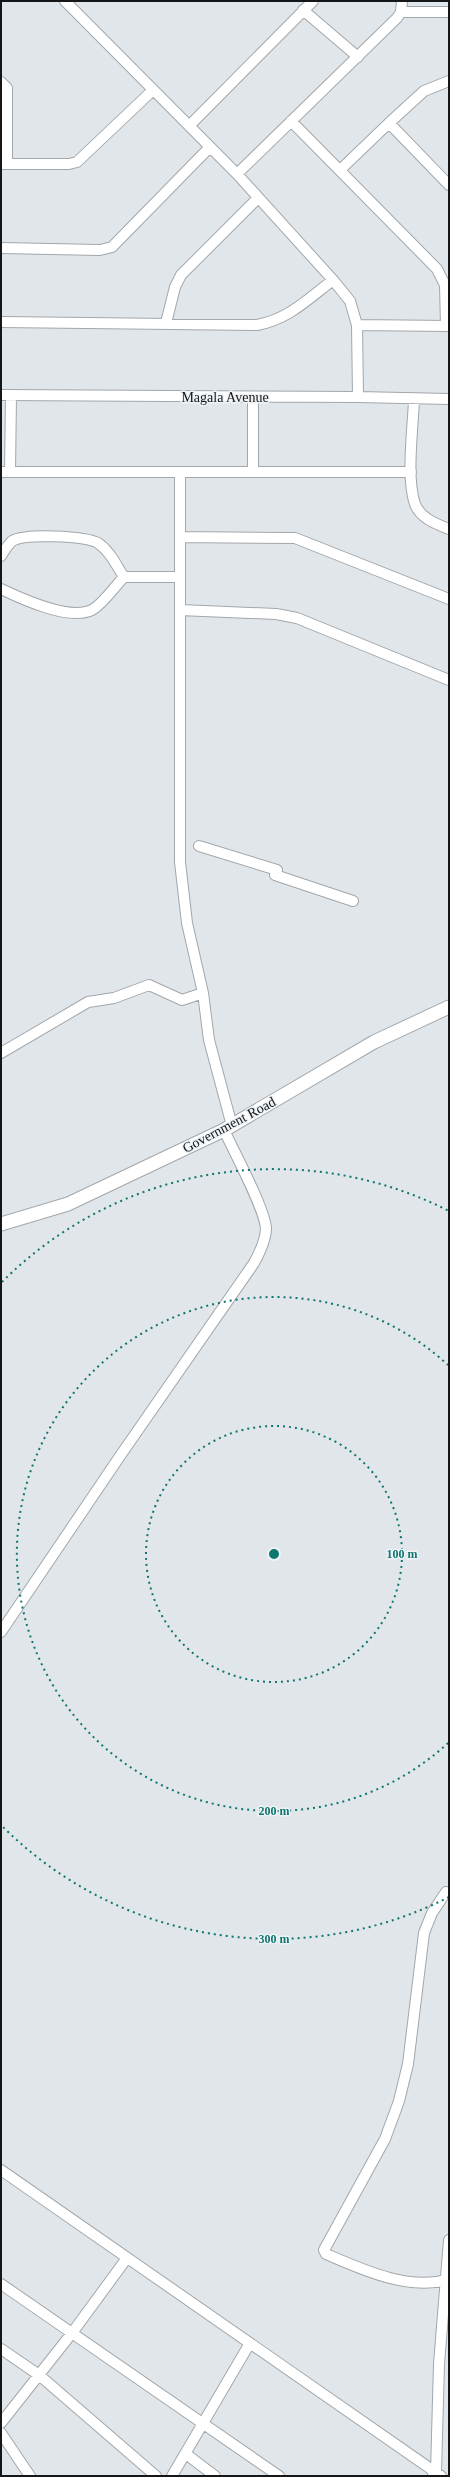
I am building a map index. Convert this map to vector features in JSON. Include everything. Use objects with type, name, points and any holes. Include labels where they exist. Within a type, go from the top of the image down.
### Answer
[{"type":"street","points":[[65,1],[237,174],[333,280],[350,301],[357,325],[358,396]]},
{"type":"street","points":[[189,126],[313,1]]},
{"type":"street","points":[[237,174],[358,57],[401,12],[402,1]]},
{"type":"street","points":[[303,10],[358,57]]},
{"type":"street","points":[[401,12],[449,12]]},
{"type":"street","points":[[340,170],[424,91],[449,81]]},
{"type":"street","points":[[1,82],[7,88],[4,164],[68,164],[77,162],[153,90]]},
{"type":"street","points":[[291,121],[437,269],[445,285],[447,326],[357,325]]},
{"type":"street","points":[[389,123],[449,185]]},
{"type":"street","points":[[1,248],[100,250],[112,247],[210,148]]},
{"type":"street","points":[[166,324],[175,287],[181,275],[258,198]]},
{"type":"street","points":[[1,322],[257,325],[275,322],[333,280]]},
{"type":"street","points":[[6,395],[5,472],[411,472]]},
{"type":"street","name":"Magala Avenue","points":[[6,395],[253,398],[358,396],[414,400],[449,399]]},
{"type":"street","points":[[253,398],[253,471]]},
{"type":"street","points":[[414,400],[411,472],[415,505],[428,519],[449,529]]},
{"type":"street","points":[[1,1632],[254,1262],[263,1246],[266,1227],[228,1128],[209,1040],[203,993],[187,923],[180,862],[180,473]]},
{"type":"street","points":[[1,556],[13,541],[24,537],[82,538],[97,543],[108,551],[124,577]]},
{"type":"street","points":[[181,537],[295,538],[449,599]]},
{"type":"street","points":[[1,589],[46,607],[74,612],[91,610],[101,603],[124,577],[180,577]]},
{"type":"street","points":[[180,610],[276,614],[297,618],[449,680]]},
{"type":"street","points":[[199,846],[276,872],[353,901]]},
{"type":"street","points":[[1,1053],[88,1002],[114,998],[149,985],[182,1000],[203,993]]},
{"type":"street","name":"Government Road","points":[[1,1224],[68,1204],[228,1128],[374,1042],[449,1008]]},
{"type":"street","points":[[446,1892],[432,1913],[424,1933],[408,2064],[399,2101],[385,2139],[371,2167],[324,2250],[326,2254],[369,2272],[396,2280],[411,2282],[447,2280]]},
{"type":"street","points":[[1,2170],[437,2475]]},
{"type":"street","points":[[437,2475],[439,2364],[447,2280],[449,2240]]},
{"type":"street","points":[[1,2423],[72,2333],[127,2258]]},
{"type":"street","points":[[1,2284],[202,2424],[280,2476]]},
{"type":"street","points":[[172,2476],[250,2343]]},
{"type":"street","points":[[1,2349],[39,2375],[156,2476]]},
{"type":"street","points":[[1,2433],[27,2476]]},
{"type":"street","points":[[186,2454],[215,2476]]}]
